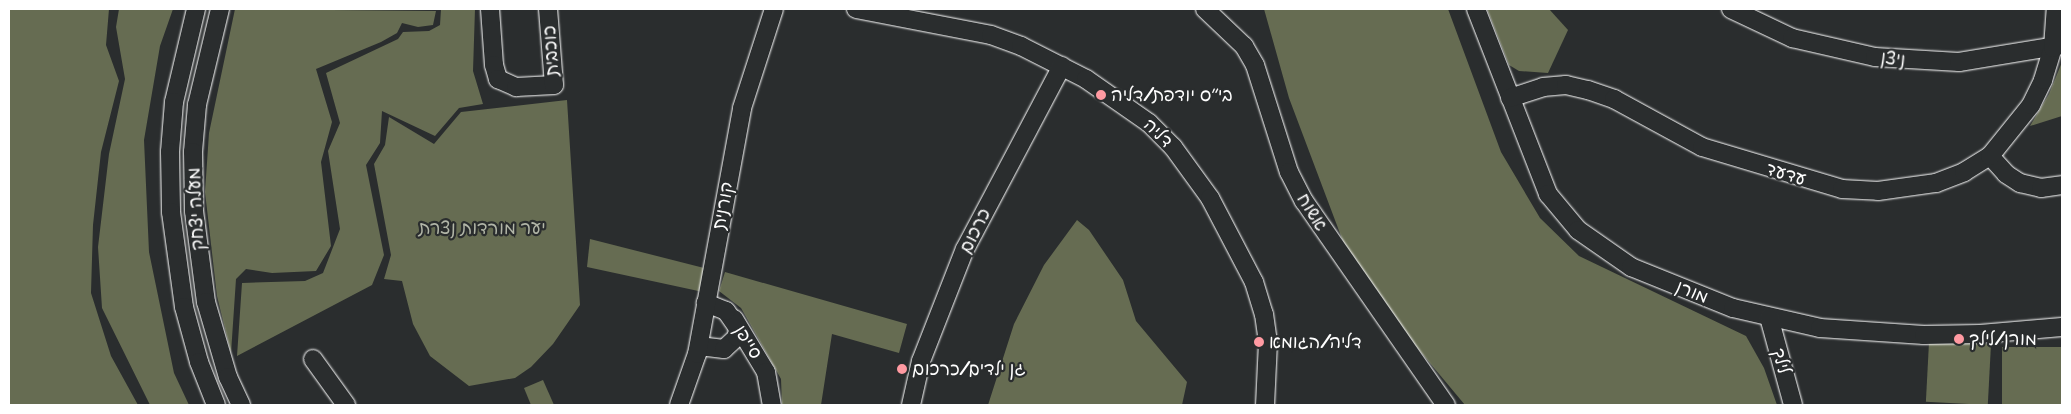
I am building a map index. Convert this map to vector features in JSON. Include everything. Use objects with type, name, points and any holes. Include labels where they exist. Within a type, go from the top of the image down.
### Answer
[{"type":"street","name":"מעלה יצחק","points":[[196,9],[174,102],[170,152],[171,212],[184,306],[199,362],[216,405]]},
{"type":"street","name":"מעלה יצחק","points":[[220,9],[197,105],[193,152],[194,211],[206,302],[226,370],[241,405]]},
{"type":"street","name":"כוכבית","points":[[490,9],[494,65],[498,79],[516,87],[554,85],[548,9]]},
{"type":"street","name":"קורנית","points":[[679,405],[699,346],[742,108],[774,9]]},
{"type":"street","name":"דליה","points":[[856,9],[913,14],[991,35],[1062,66],[1120,100],[1149,123],[1173,147],[1210,198],[1254,282],[1264,314],[1269,372],[1265,405]]},
{"type":"street","name":"אשוח","points":[[1205,9],[1244,46],[1255,65],[1289,172],[1304,202],[1446,405]]},
{"type":"street","name":"מורן","points":[[1476,9],[1548,194],[1578,230],[1631,267],[1695,295],[1770,317],[1820,328],[1874,334],[1980,334],[2062,327]]},
{"type":"street","name":"ניצן","points":[[1731,9],[1792,38],[1875,57],[1959,62],[2058,46]]},
{"type":"street","name":"עדעד","points":[[1510,98],[1544,87],[1566,85],[1588,90],[1614,100],[1702,147],[1842,189],[1878,191],[1936,183],[1964,172],[1990,156],[2032,105],[2058,46],[2056,9]]},
{"type":"street","name":"כרכום","points":[[910,405],[921,361],[965,249],[1062,66]]},
{"type":"street","points":[[1990,156],[2006,174],[2020,183],[2041,188],[2062,185]]},
{"type":"street","name":"סייפן","points":[[706,303],[726,311],[734,319],[762,365],[769,381],[772,405]]},
{"type":"street","name":"לילך","points":[[1770,317],[1793,405]]},
{"type":"street","name":"סייפן","points":[[724,349],[737,336],[738,328],[734,319]]},
{"type":"street","name":"סייפן","points":[[699,346],[750,352],[762,365]]},
{"type":"street","points":[[313,359],[346,405]]},
{"type":"green space","points":[[9,9],[109,9],[106,45],[119,81],[101,152],[93,225],[91,293],[111,356],[138,405],[9,405]]},
{"type":"green space","points":[[119,9],[173,9],[160,46],[144,140],[149,252],[174,373],[189,405],[150,405],[102,308],[98,247],[109,154],[125,79],[116,27]]},
{"type":"green space","points":[[235,9],[436,11],[433,25],[418,27],[402,23],[397,33],[381,42],[316,69],[332,122],[321,162],[331,246],[316,271],[272,273],[246,269],[236,279],[231,353],[217,296],[205,192],[209,133]]},
{"type":"green space","points":[[441,9],[475,9],[473,71],[483,104],[459,108],[435,136],[382,111],[380,143],[366,165],[384,255],[372,285],[237,356],[242,283],[305,281],[323,273],[340,229],[328,151],[340,123],[326,73],[398,39],[403,32],[429,31],[440,25]]},
{"type":"green space","points":[[1264,9],[1448,9],[1501,152],[1540,218],[1579,256],[1746,336],[1764,368],[1777,405],[1465,405],[1409,338],[1344,244],[1289,98]]},
{"type":"green space","points":[[1487,9],[1549,9],[1568,30],[1548,73],[1519,71],[1509,65]]},
{"type":"green space","points":[[2062,62],[2062,116],[2030,126],[2049,94]]},
{"type":"green space","name":"יער מורדות נצרת","points":[[567,100],[580,305],[553,344],[531,367],[515,378],[469,386],[430,356],[413,324],[402,281],[384,279],[391,255],[374,164],[385,145],[389,117],[434,144],[461,112]]},
{"type":"green space","points":[[1077,220],[1089,230],[1123,280],[1136,321],[1187,382],[1182,405],[988,405],[1014,324],[1044,265]]},
{"type":"green space","points":[[590,239],[708,269],[703,292],[587,267]]},
{"type":"green space","points":[[725,272],[907,324],[899,353],[832,334],[821,405],[782,405],[781,379],[741,308],[719,291]]},
{"type":"green space","points":[[1929,341],[1991,344],[1988,405],[1926,402]]},
{"type":"green space","points":[[2002,347],[2062,347],[2062,405],[2002,405]]},
{"type":"green space","points":[[543,380],[554,405],[531,405],[524,388]]},
{"type":"place","name":"בי״ס יודפת/דליה","points":[[1101,95]]},
{"type":"place","name":"מורן/לילך","points":[[1959,339]]},
{"type":"place","name":"דליה/הגומא","points":[[1259,342]]},
{"type":"place","name":"גן ילדים/כרכום","points":[[902,369]]}]
